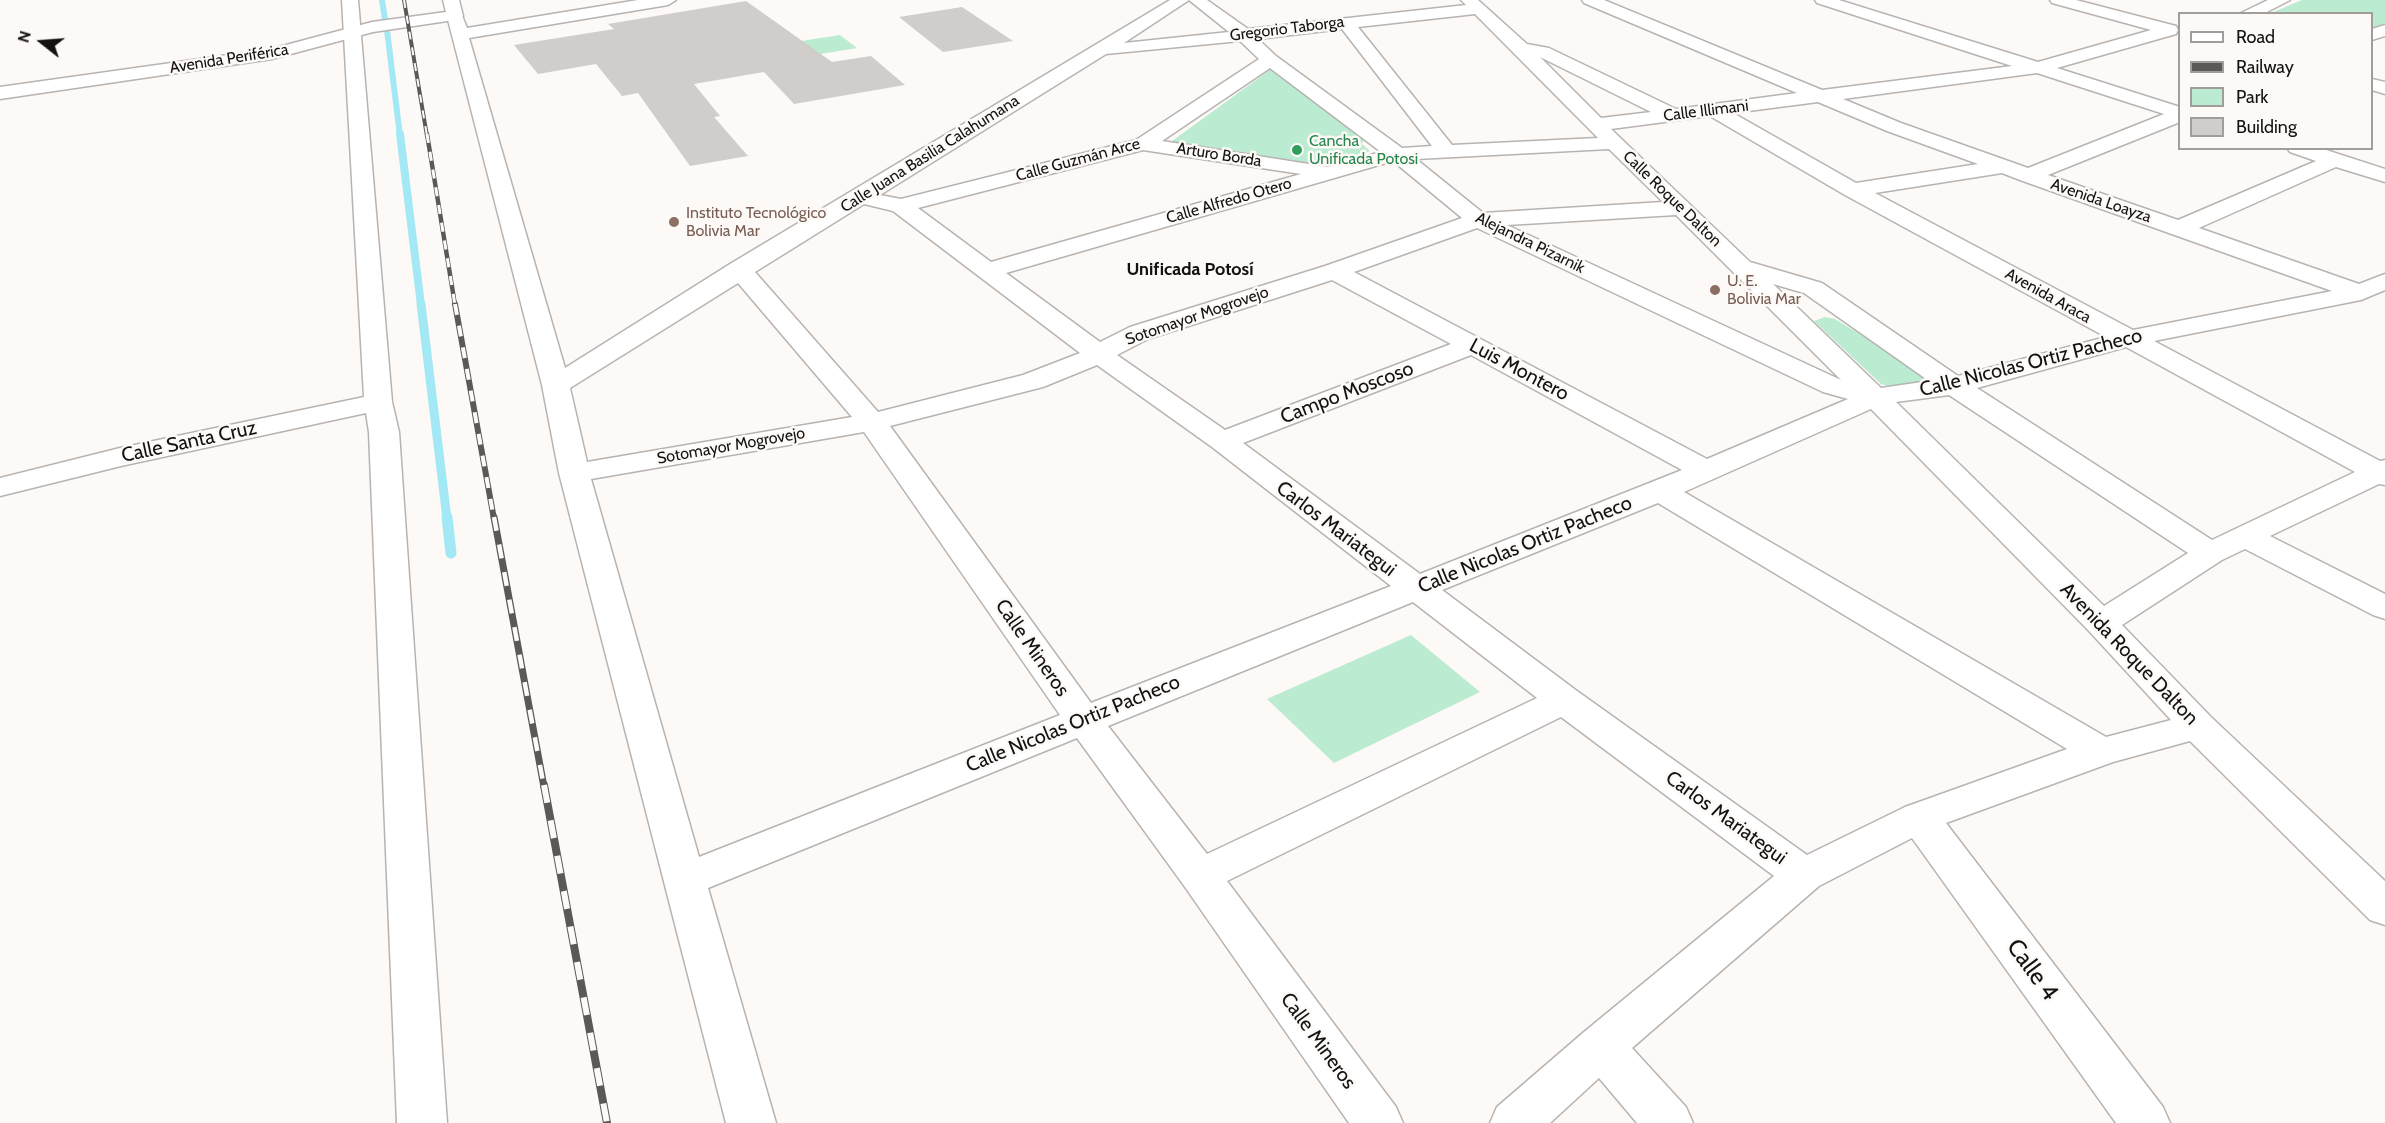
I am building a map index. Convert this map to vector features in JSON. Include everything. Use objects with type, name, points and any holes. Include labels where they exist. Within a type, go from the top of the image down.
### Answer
[{"type":"street","name":"Avenida Periférica","points":[[456,18],[603,0]]},
{"type":"street","name":"Avenida Periférica","points":[[0,93],[272,54],[351,16],[456,18],[668,0]]},
{"type":"street","name":"Calle Juana Basilia Calahumana","points":[[556,385],[739,268],[861,197],[1181,0]]},
{"type":"street","name":"Alejandra Pizarnik","points":[[1197,0],[1243,34],[1270,60],[1397,154],[1478,220],[1833,387],[1875,397]]},
{"type":"street","name":"Avenida Loayza","points":[[1590,0],[1817,97],[2385,302]]},
{"type":"street","points":[[2058,0],[2175,32]]},
{"type":"street","points":[[2252,12],[2282,0]]},
{"type":"street","points":[[1830,1],[2178,113]]},
{"type":"street","name":"Gregorio Taborga","points":[[1098,52],[1473,5]]},
{"type":"street","name":"Calle Roque Dalton","points":[[1473,5],[1521,48],[1596,125],[1875,397]]},
{"type":"street","points":[[1355,6],[1375,19]]},
{"type":"street","points":[[351,16],[378,402],[385,444],[422,1123]]},
{"type":"street","points":[[456,18],[556,385],[574,473],[751,1123]]},
{"type":"street","points":[[1345,22],[1446,151]]},
{"type":"street","name":"Calle Illimani","points":[[1596,125],[2037,68],[2175,32]]},
{"type":"street","points":[[1521,48],[1543,52],[1675,116]]},
{"type":"street","name":"Calle Guzmán Arce","points":[[902,206],[1143,144],[1270,60]]},
{"type":"street","points":[[999,93],[1024,96]]},
{"type":"street","name":"Avenida Araca","points":[[1715,111],[1853,190],[2127,339],[2383,473]]},
{"type":"street","points":[[2028,175],[2178,115]]},
{"type":"street","name":"Calle Alfredo Otero","points":[[989,270],[1397,154],[1615,143]]},
{"type":"street","name":"Arturo Borda","points":[[1143,144],[1330,172]]},
{"type":"street","points":[[2303,150],[2385,176]]},
{"type":"street","points":[[2179,228],[2335,160]]},
{"type":"street","points":[[1853,190],[2004,166]]},
{"type":"street","name":"Carlos Mariategui","points":[[861,197],[902,206],[1098,353],[1222,441],[1564,700],[1804,875]]},
{"type":"street","name":"Sotomayor Mogrovejo","points":[[574,473],[872,422],[1033,381],[1075,366],[1139,333],[1334,271],[1478,220],[1682,208]]},
{"type":"street","name":"Calle Mineros","points":[[739,268],[872,422],[1083,720],[1200,876],[1378,1123]]},
{"type":"street","points":[[1743,268],[1813,288],[1954,386],[2210,553]]},
{"type":"street","name":"Luis Montero","points":[[1334,271],[1704,470]]},
{"type":"street","name":"Calle Nicolas Ortiz Pacheco","points":[[684,880],[1660,491],[1875,397],[1954,386],[2127,339],[2360,293],[2385,281]]},
{"type":"street","name":"Campo Moscoso","points":[[1222,441],[1473,345]]},
{"type":"street","name":"Avenida Roque Dalton","points":[[1875,397],[2101,623],[2198,726],[2385,908]]},
{"type":"street","name":"Calle Santa Cruz","points":[[0,487],[120,457],[378,402]]},
{"type":"street","points":[[2101,623],[2210,553],[2383,473]]},
{"type":"street","points":[[1660,491],[2101,752]]},
{"type":"street","points":[[2247,537],[2385,608]]},
{"type":"street","points":[[1200,876],[1564,700]]},
{"type":"street","points":[[1515,1123],[1601,1046],[1804,875],[1918,817],[2101,752],[2198,726]]},
{"type":"street","name":"Calle 4","points":[[1918,817],[2145,1123]]},
{"type":"street","points":[[1601,1046],[1668,1123]]},
{"type":"green space","points":[[2302,0],[2385,0],[2385,23],[2373,28],[2373,12],[2273,12]]},
{"type":"green space","points":[[840,35],[857,48],[772,62],[756,48]]},
{"type":"green space","points":[[1271,69],[1366,133],[1362,144],[1370,151],[1329,170],[1168,144]]},
{"type":"green space","points":[[1825,317],[1835,319],[1929,376],[1928,380],[1894,388],[1881,384],[1814,321]]},
{"type":"green space","points":[[1411,635],[1480,692],[1334,763],[1267,699]]},
{"type":"building","points":[[746,1],[832,62],[871,56],[905,85],[794,104],[764,72],[694,84],[720,116],[714,117],[748,156],[690,166],[638,93],[622,96],[596,64],[538,74],[514,45],[614,29],[608,24]]},
{"type":"building","points":[[962,7],[1013,41],[943,52],[899,17]]},
{"type":"waterway","points":[[382,0],[385,20]]},
{"type":"waterway","points":[[387,30],[400,136]]},
{"type":"waterway","points":[[400,134],[421,305]]},
{"type":"waterway","points":[[421,304],[447,519]]},
{"type":"waterway","points":[[447,517],[451,553]]},
{"type":"railway","points":[[404,0],[427,136]]},
{"type":"railway","points":[[427,134],[455,305]]},
{"type":"railway","points":[[455,304],[494,519]]},
{"type":"railway","points":[[494,517],[544,787]]},
{"type":"railway","points":[[544,785],[607,1123]]},
{"type":"place","name":"Cancha Unificada Potosi","points":[[1297,150]]},
{"type":"place","name":"Instituto Tecnológico Bolivia Mar","points":[[674,222]]},
{"type":"place","name":"U. E. Bolivia Mar","points":[[1715,290]]},
{"type":"district","name":"Unificada Potosí","points":[[1190,270]]}]
